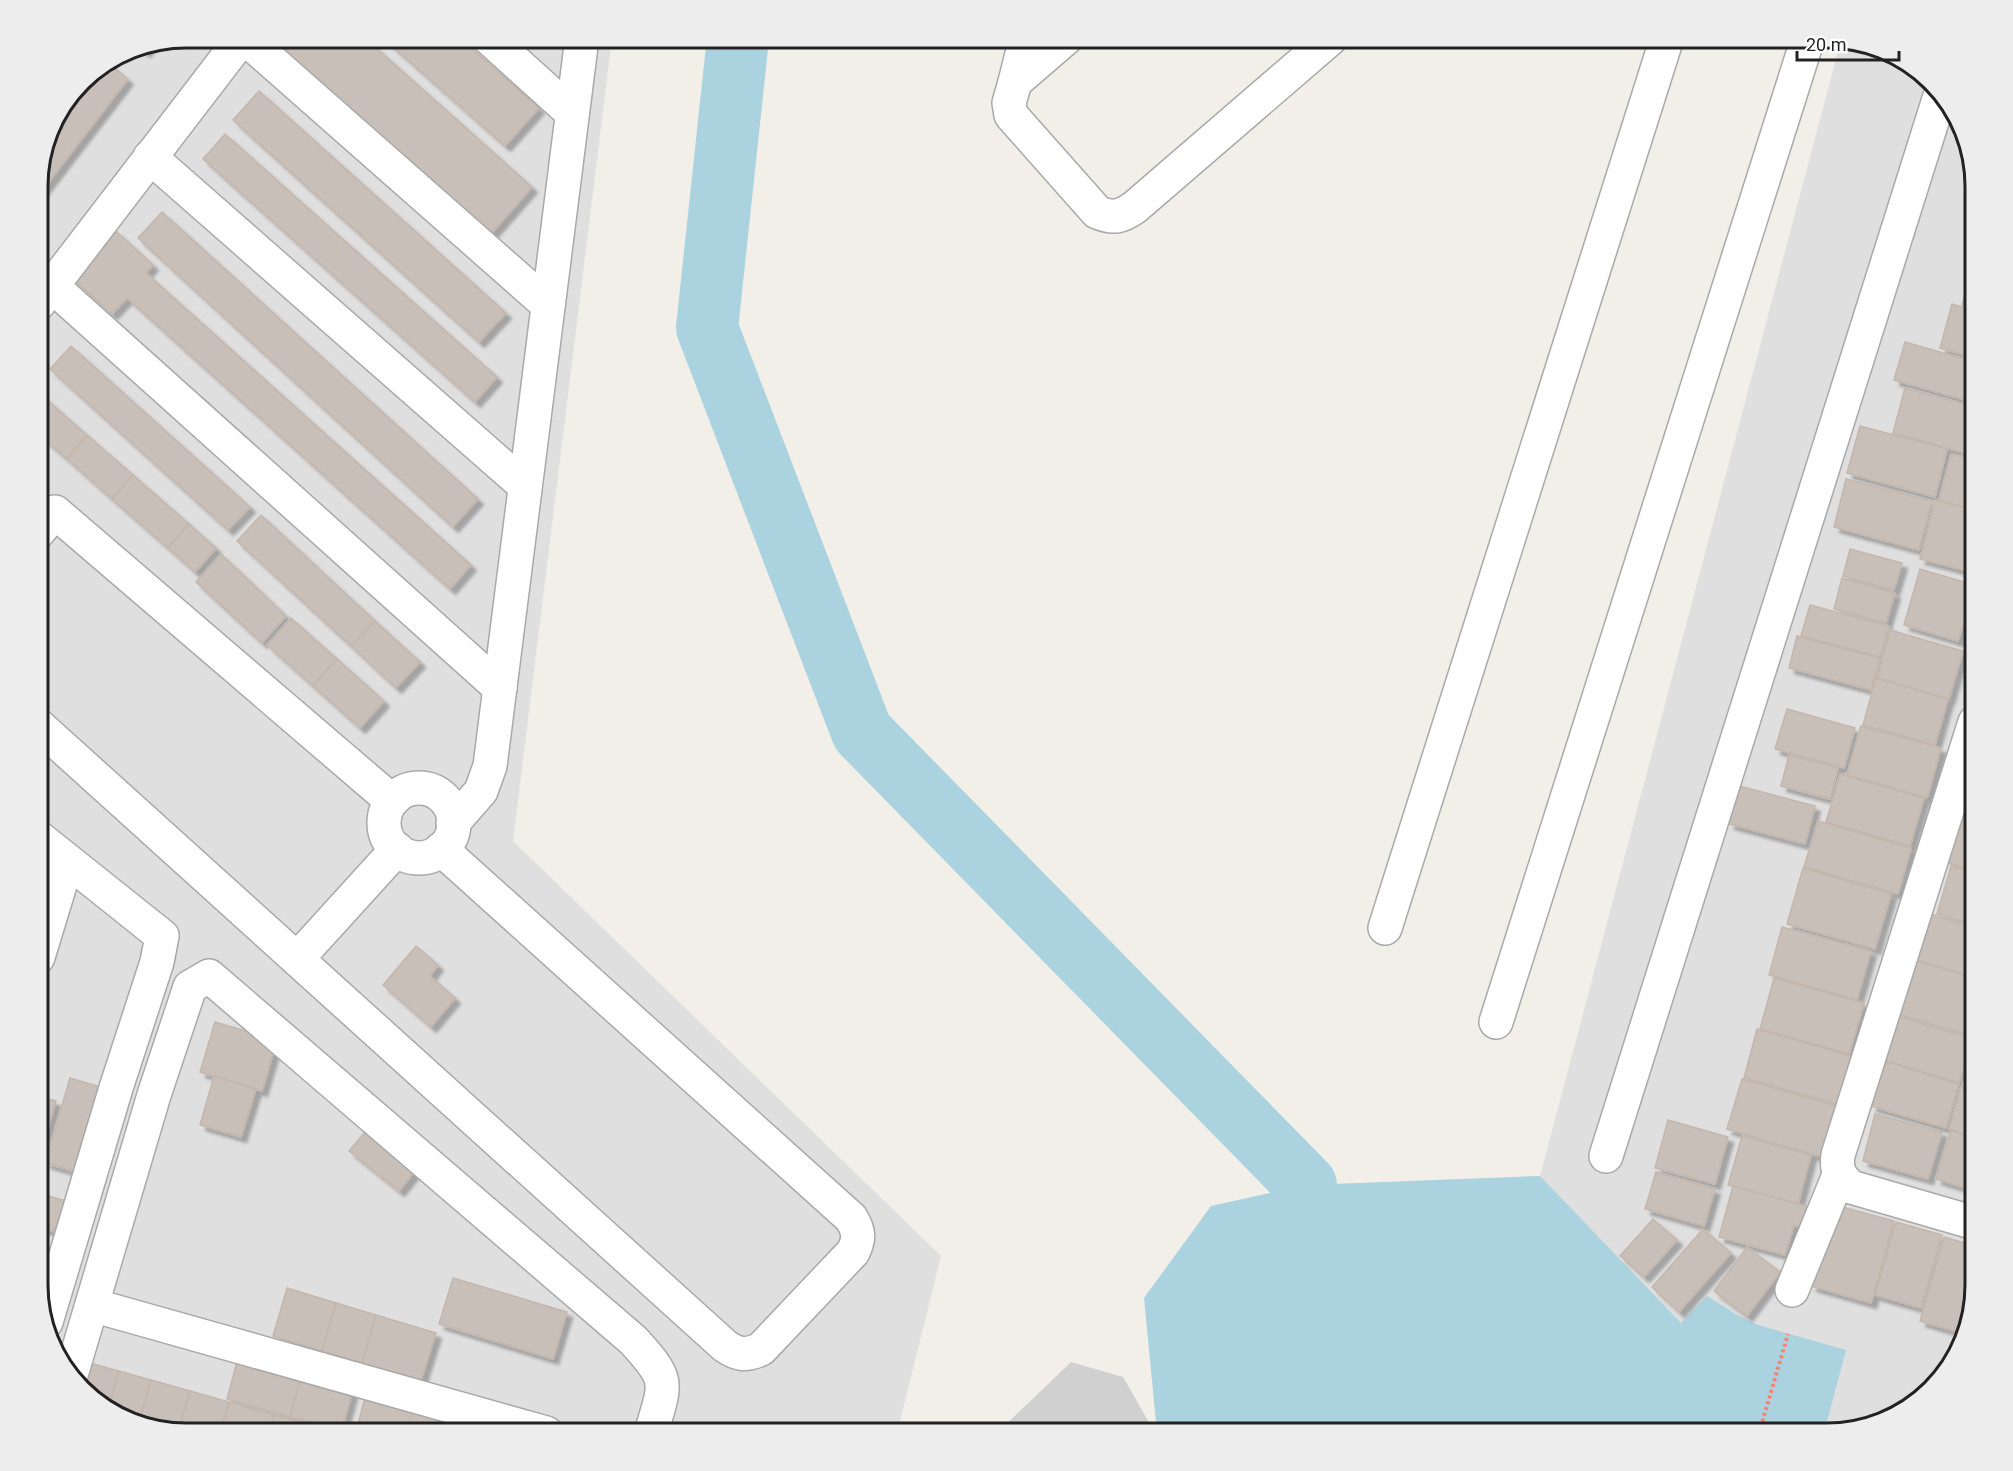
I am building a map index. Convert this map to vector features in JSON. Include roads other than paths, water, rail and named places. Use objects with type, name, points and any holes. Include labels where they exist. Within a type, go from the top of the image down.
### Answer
[{"type":"street","points":[[48,291],[235,48]]},
{"type":"street","points":[[254,48],[548,305]]},
{"type":"street","points":[[500,48],[572,113]]},
{"type":"street","points":[[447,836],[449,805],[441,795],[431,789],[407,790],[392,801],[384,816],[384,829],[389,840],[397,849],[419,858],[430,856],[447,836],[473,803],[487,780],[581,48]]},
{"type":"street","points":[[1024,48],[1009,103],[1011,115],[1097,212],[1114,218],[1124,215],[1135,207],[1319,48]]},
{"type":"street","points":[[1015,82],[1054,48]]},
{"type":"street","points":[[1385,928],[1664,48]]},
{"type":"street","points":[[1496,1022],[1805,48]]},
{"type":"street","points":[[1606,1156],[1938,103]]},
{"type":"street","points":[[150,158],[525,486]]},
{"type":"street","points":[[48,298],[500,688]]},
{"type":"street","points":[[48,517],[392,801]]},
{"type":"street","points":[[48,734],[725,1346],[734,1352],[748,1355],[761,1350],[853,1252],[859,1236],[858,1228],[447,836]]},
{"type":"street","points":[[1792,1290],[1839,1175],[1838,1155],[1965,757]]},
{"type":"street","points":[[48,846],[162,936],[157,962],[50,1308]]},
{"type":"street","points":[[297,959],[397,849]]},
{"type":"street","points":[[48,924],[67,862]]},
{"type":"street","points":[[74,1366],[154,1095],[190,987],[209,976],[633,1340],[660,1371],[663,1383],[662,1394],[654,1423]]},
{"type":"street","points":[[1839,1175],[1851,1187],[1965,1220]]},
{"type":"street","points":[[92,1305],[507,1423]]},
{"type":"water","points":[[1540,1176],[1681,1323],[1707,1296],[1758,1325],[1846,1350],[1827,1423],[1156,1423],[1144,1298],[1211,1206],[1306,1185]]},
{"type":"waterway","points":[[737,48],[707,328],[862,732],[1306,1185]]}]
